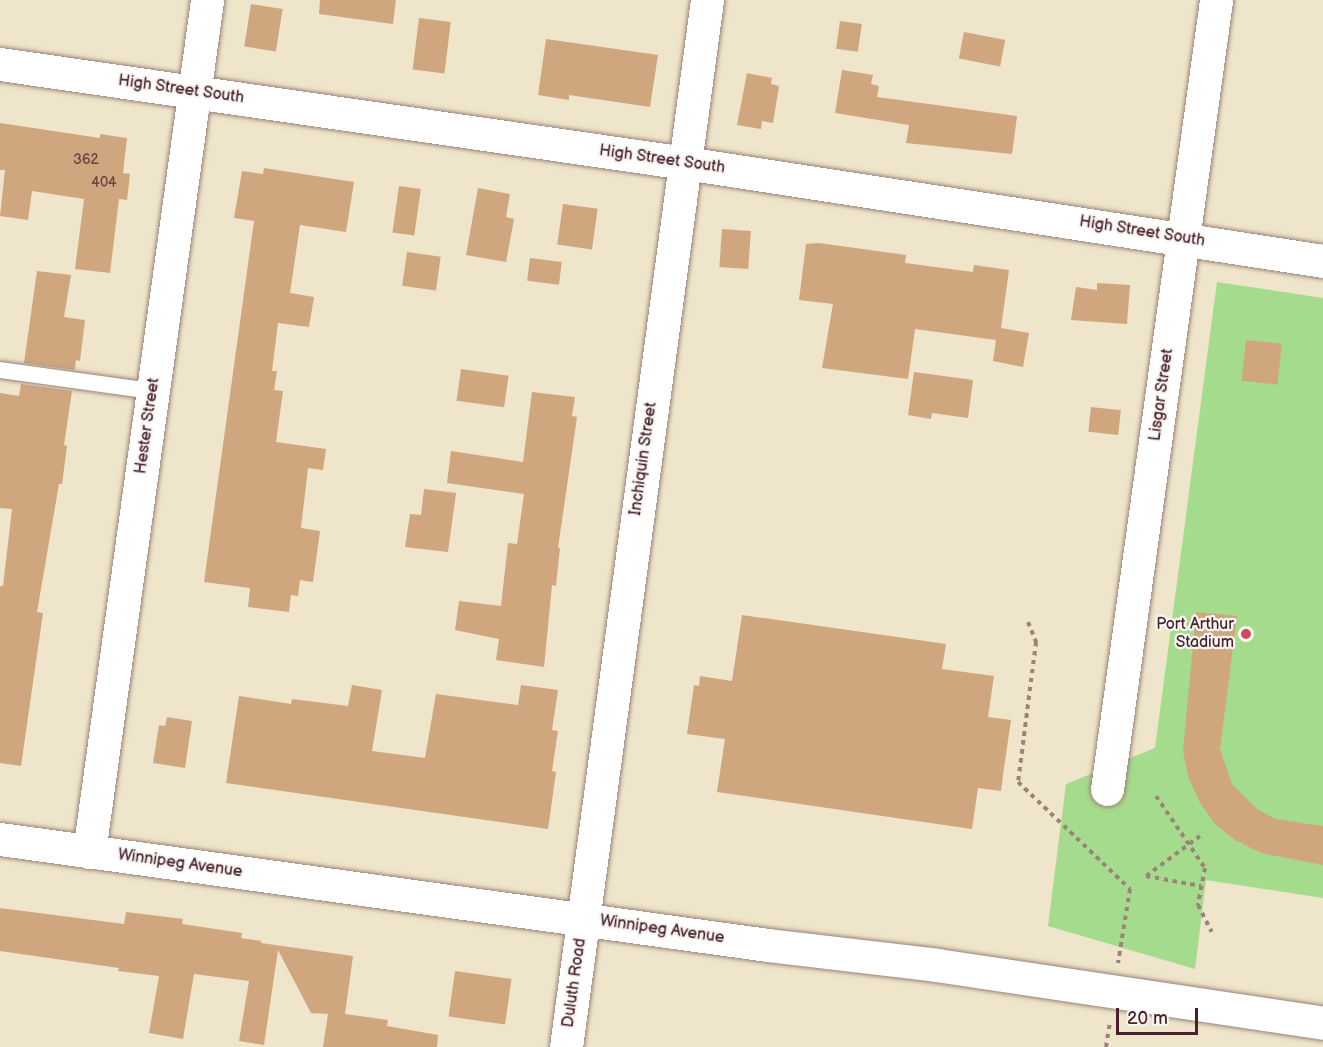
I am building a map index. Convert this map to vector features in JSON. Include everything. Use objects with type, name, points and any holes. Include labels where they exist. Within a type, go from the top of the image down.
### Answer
[{"type":"street","name":"Hester Street","points":[[89,852],[207,0]]},
{"type":"street","name":"Inchiquin Street","points":[[583,919],[707,0]]},
{"type":"street","name":"Lisgar Street","points":[[1107,789],[1216,0]]},
{"type":"street","name":"High Street South","points":[[0,64],[685,163],[1323,261]]},
{"type":"street","name":"Winnipeg Avenue","points":[[0,839],[768,945],[937,965],[1323,1023]]},
{"type":"street","name":"Duluth Road","points":[[566,1047],[583,919]]},
{"type":"lane","points":[[0,370],[152,391]]},
{"type":"path","points":[[1028,622],[1036,642],[1018,782],[1130,889],[1106,1047]]},
{"type":"path","points":[[1156,796],[1205,868],[1198,905],[1212,932]]},
{"type":"path","points":[[1200,836],[1187,843],[1146,876],[1201,886]]},
{"type":"green space","name":"Port Arthur Stadium","points":[[1217,282],[1323,298],[1323,898],[1206,880],[1195,969],[1048,926],[1066,784],[1155,748]]},
{"type":"building","points":[[320,0],[396,0],[393,24],[319,14]]},
{"type":"building","points":[[251,4],[283,9],[276,51],[244,46]]},
{"type":"building","points":[[419,18],[451,22],[444,74],[413,70]]},
{"type":"building","points":[[840,21],[862,24],[858,52],[836,49]]},
{"type":"building","points":[[964,32],[1005,40],[1000,67],[959,59]]},
{"type":"building","points":[[546,39],[658,55],[650,107],[569,95],[569,100],[538,95]]},
{"type":"building","points":[[842,70],[873,75],[871,84],[879,86],[877,97],[1017,116],[1012,154],[906,143],[909,125],[835,113]]},
{"type":"building","points":[[747,73],[772,78],[771,84],[779,86],[773,123],[762,121],[761,129],[737,125]]},
{"type":"building","points":[[0,123],[100,138],[100,134],[127,138],[123,173],[130,174],[127,200],[119,199],[110,273],[75,269],[84,199],[32,191],[28,220],[0,216],[5,170],[0,170]]},
{"type":"building","points":[[264,168],[354,182],[346,232],[300,225],[290,293],[314,297],[309,327],[278,323],[272,371],[277,371],[274,390],[283,391],[276,442],[326,449],[323,470],[308,468],[301,528],[320,531],[313,582],[300,580],[298,596],[291,595],[289,612],[248,607],[250,588],[204,582],[254,221],[234,218],[242,171],[263,174]]},
{"type":"building","points":[[399,186],[421,189],[414,236],[392,233]]},
{"type":"building","points":[[478,188],[510,194],[506,217],[514,219],[506,262],[466,255]]},
{"type":"building","points":[[563,204],[598,209],[592,249],[557,245]]},
{"type":"building","points":[[722,229],[751,231],[748,269],[719,267]]},
{"type":"building","points":[[819,243],[906,255],[905,263],[973,272],[974,265],[1009,270],[1001,328],[1029,333],[1023,367],[993,361],[996,340],[915,329],[908,379],[822,368],[833,304],[799,300],[806,244]]},
{"type":"building","points":[[407,252],[441,257],[436,290],[402,286]]},
{"type":"building","points":[[530,258],[562,262],[559,285],[527,281]]},
{"type":"building","points":[[37,271],[71,275],[64,317],[85,320],[80,361],[76,360],[75,370],[24,363]]},
{"type":"building","points":[[1097,283],[1130,285],[1127,324],[1071,320],[1076,287],[1097,290]]},
{"type":"building","points":[[1246,340],[1282,344],[1278,385],[1242,381]]},
{"type":"building","points":[[461,369],[509,376],[504,407],[457,401]]},
{"type":"building","points":[[914,372],[973,380],[968,418],[932,413],[931,419],[908,415]]},
{"type":"building","points":[[21,384],[72,391],[64,445],[67,446],[62,484],[59,484],[37,612],[43,613],[21,766],[0,763],[0,586],[3,586],[12,509],[0,508],[0,393],[19,396]]},
{"type":"building","points":[[532,392],[575,397],[572,416],[577,417],[558,548],[560,548],[556,586],[552,585],[544,667],[496,660],[499,639],[455,630],[459,601],[501,606],[508,543],[517,544],[524,494],[447,483],[451,451],[523,462]]},
{"type":"building","points":[[1091,407],[1121,410],[1118,435],[1088,432]]},
{"type":"building","points":[[424,489],[456,493],[448,552],[405,547],[410,514],[421,515]]},
{"type":"building","points":[[1196,612],[1237,616],[1220,749],[1232,784],[1257,809],[1275,819],[1323,826],[1323,865],[1261,853],[1235,840],[1214,823],[1199,801],[1188,776],[1183,751]]},
{"type":"building","points":[[742,615],[946,644],[942,669],[994,676],[988,717],[1011,720],[1001,791],[978,788],[972,829],[717,792],[725,739],[687,734],[694,685],[699,686],[700,676],[732,681]]},
{"type":"building","points":[[352,685],[382,690],[372,751],[425,758],[436,694],[518,705],[521,685],[558,690],[552,730],[558,731],[552,771],[556,772],[548,829],[226,783],[239,696],[291,704],[292,699],[348,706]]},
{"type":"building","points":[[167,717],[192,721],[185,768],[153,763],[159,725],[165,726]]},
{"type":"building","points":[[0,908],[124,924],[126,912],[183,919],[182,924],[242,933],[241,938],[261,941],[261,943],[353,956],[345,1014],[388,1020],[387,1026],[438,1035],[437,1047],[323,1047],[328,1014],[311,1013],[278,950],[264,1045],[239,1041],[249,981],[194,974],[183,1039],[149,1033],[159,976],[0,951]]},
{"type":"building","points":[[455,971],[511,979],[505,1024],[449,1017]]},
{"type":"place","name":"Port Arthur Stadium","points":[[1246,634]]}]
